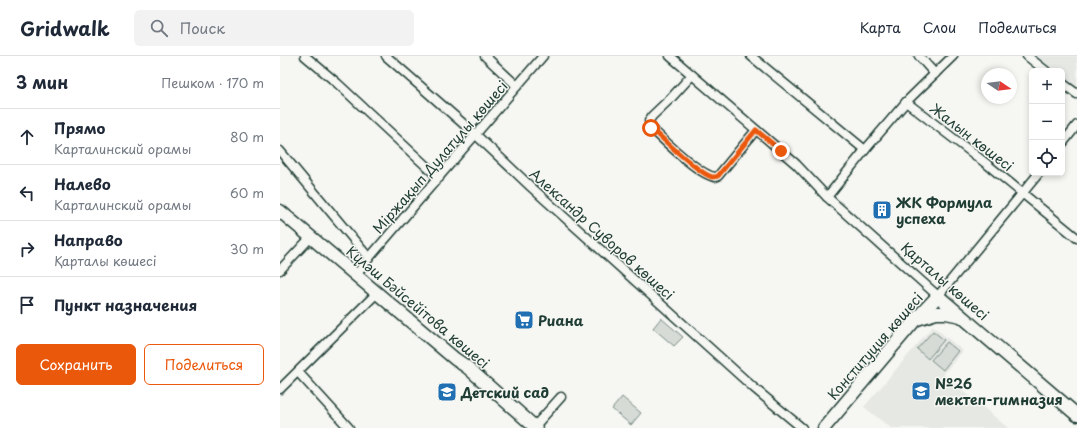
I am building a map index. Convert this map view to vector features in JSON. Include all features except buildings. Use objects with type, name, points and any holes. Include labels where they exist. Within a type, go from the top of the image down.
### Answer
[{"type":"main road","name":"Күләш Бәйсейітова көшесі","points":[[280,211],[455,359],[467,367],[535,427]]},
{"type":"main road","name":"Қарталы көшесі","points":[[938,296],[1077,415]]},
{"type":"main road","name":"Конституция көшесі","points":[[824,428],[916,319],[938,296]]},
{"type":"main road","points":[[916,319],[936,313],[946,313],[964,317]]},
{"type":"street","points":[[306,56],[439,178]]},
{"type":"street","name":"Александр Суворов көшесі","points":[[386,56],[475,134],[563,217],[754,388],[802,428]]},
{"type":"street","points":[[485,56],[518,86]]},
{"type":"street","name":"Міржақып Дулатұлы көшесі","points":[[356,275],[543,56]]},
{"type":"street","name":"Қарталы көшесі","points":[[670,56],[796,164],[827,197],[938,296]]},
{"type":"street","points":[[751,56],[865,150]]},
{"type":"street","points":[[919,56],[935,74]]},
{"type":"street","points":[[827,197],[906,102],[953,56]]},
{"type":"street","points":[[1027,56],[1042,68]]},
{"type":"street","points":[[692,75],[652,116],[650,121],[651,128],[684,157],[704,173],[715,177],[718,176],[756,130]]},
{"type":"street","points":[[1065,85],[1077,94]]},
{"type":"street","name":"Жалын көшесі","points":[[906,102],[988,165],[1077,238]]},
{"type":"street","points":[[1065,140],[1077,125]]},
{"type":"street","points":[[280,151],[369,258]]},
{"type":"street","name":"Конституция көшесі","points":[[938,296],[1037,176]]},
{"type":"street","points":[[280,270],[311,238]]},
{"type":"street","points":[[280,389],[377,293]]},
{"type":"street","points":[[298,372],[349,428]]},
{"type":"street","points":[[535,427],[560,398]]},
{"type":"shaded area","points":[[1034,56],[1077,56],[1077,87],[1065,78],[1065,68],[1051,68]]},
{"type":"shaded area","points":[[661,318],[683,337],[674,346],[653,328]]},
{"type":"shaded area","name":"№26 мектеп-гимназия","points":[[933,326],[963,351],[943,374],[1008,428],[891,428],[864,407]]},
{"type":"shaded area","points":[[933,331],[944,340],[928,359],[917,349]]},
{"type":"shaded area","points":[[947,342],[958,351],[943,370],[931,360]]},
{"type":"shaded area","points":[[622,397],[641,413],[631,425],[612,409]]},
{"type":"place","name":"ЖК Формула успеха","points":[[882,210]]},
{"type":"place","name":"Риана","points":[[524,320]]},
{"type":"place","name":"№26 мектеп-гимназия","points":[[921,391]]},
{"type":"place","name":"Детский сад","points":[[447,392]]},
{"type":"route","points":[[651,128],[704,173],[715,177],[718,176],[756,130],[781,151]]}]
